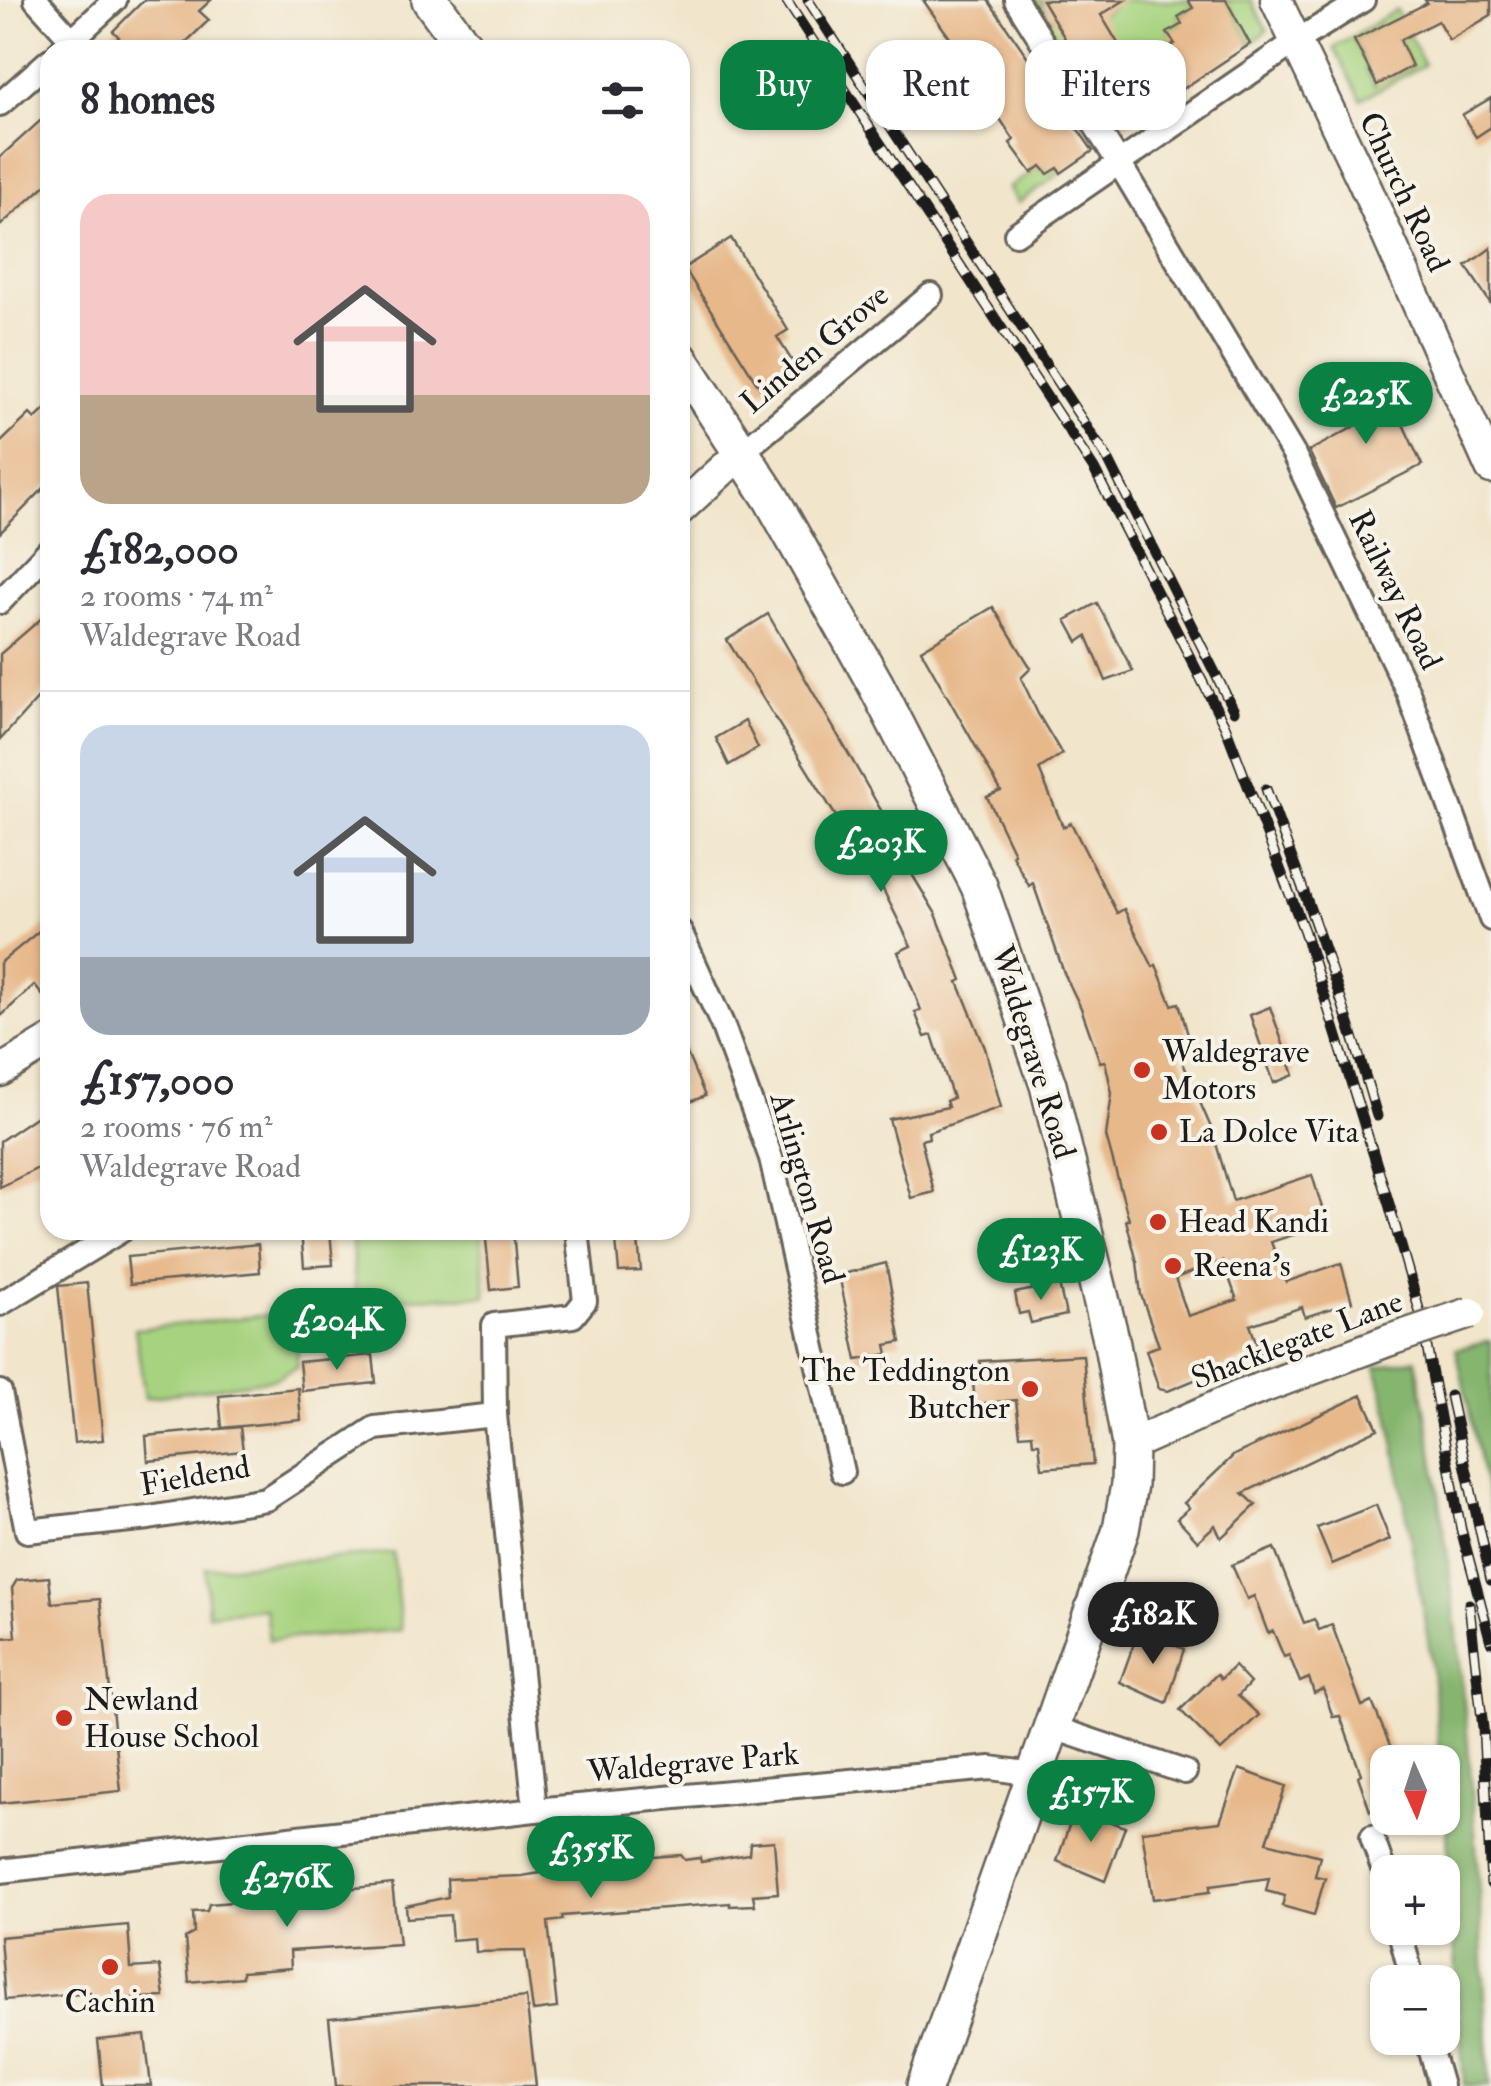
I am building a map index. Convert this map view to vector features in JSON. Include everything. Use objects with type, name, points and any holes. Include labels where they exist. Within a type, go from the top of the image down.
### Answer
[{"type":"main road","points":[[430,0],[460,40]]},
{"type":"main road","name":"Church Road","points":[[1276,0],[1363,182],[1491,468]]},
{"type":"main road","name":"Waldegrave Road","points":[[690,374],[771,498],[876,685],[979,886],[1048,1085],[1110,1339],[1130,1445],[1129,1485],[1121,1530],[925,2086]]},
{"type":"main road","points":[[690,500],[741,453]]},
{"type":"main road","points":[[0,1071],[40,1047]]},
{"type":"main road","name":"Shacklegate Lane","points":[[1130,1445],[1240,1396],[1480,1308]]},
{"type":"street","points":[[36,0],[64,40]]},
{"type":"street","points":[[72,40],[115,0]]},
{"type":"street","name":"Railway Road","points":[[1016,0],[1294,455],[1408,692],[1491,919]]},
{"type":"street","points":[[1016,234],[1295,42],[1363,0]]},
{"type":"street","points":[[0,104],[40,69]]},
{"type":"street","name":"Linden Grove","points":[[741,453],[931,295]]},
{"type":"street","points":[[0,602],[40,560]]},
{"type":"street","name":"Arlington Road","points":[[690,953],[722,1024],[771,1158],[842,1472]]},
{"type":"street","points":[[0,1304],[108,1240]]},
{"type":"street","points":[[536,1810],[496,1415],[494,1325],[573,1316],[585,1300],[578,1240]]},
{"type":"street","name":"Fieldend","points":[[0,1392],[27,1532],[149,1518],[266,1498],[375,1428],[496,1415]]},
{"type":"street","points":[[1051,1727],[1185,1772]]},
{"type":"street","name":"Waldegrave Park","points":[[0,1872],[536,1810],[991,1768],[1034,1774]]},
{"type":"street","points":[[1372,1837],[1378,1855]]},
{"type":"street","points":[[1432,2055],[1441,2086]]},
{"type":"green space","points":[[1030,0],[1046,0],[1041,4],[1050,19],[1062,13],[1082,30],[1067,40],[1057,40]]},
{"type":"green space","points":[[1108,0],[1188,0],[1193,8],[1178,16],[1182,24],[1168,33],[1172,40],[1102,40],[1100,16],[1112,8]]},
{"type":"green space","points":[[1226,0],[1251,0],[1267,31],[1250,44]]},
{"type":"green space","points":[[1396,10],[1400,17],[1354,41],[1366,64],[1402,45],[1400,40],[1409,35],[1424,65],[1361,99],[1334,48]],"holes":[[[1404,49],[1412,67],[1374,85],[1366,69]]]},
{"type":"green space","points":[[1041,166],[1048,174],[1058,168],[1061,173],[1018,203],[1008,188]]},
{"type":"green space","points":[[352,1240],[482,1240],[486,1296],[356,1299]]},
{"type":"green space","points":[[268,1315],[299,1338],[297,1367],[274,1379],[145,1398],[135,1329]]},
{"type":"green space","points":[[1491,1341],[1491,1513],[1456,1349]]},
{"type":"green space","points":[[1416,1359],[1432,1449],[1466,1721],[1489,2086],[1464,2086],[1460,1965],[1456,1965],[1454,1945],[1460,1945],[1460,1855],[1448,1855],[1447,1835],[1460,1835],[1460,1745],[1439,1745],[1431,1658],[1390,1418],[1376,1367]]},
{"type":"green space","points":[[393,1553],[401,1630],[269,1640],[265,1608],[208,1614],[205,1568]]},
{"type":"building","points":[[144,0],[211,0],[199,11],[209,20],[188,40],[116,40],[119,37],[113,31]]},
{"type":"building","points":[[923,0],[988,0],[1025,53],[1025,130],[1078,130],[1093,151],[1061,173],[1058,168],[1048,174],[1041,166],[1032,173],[1010,143],[1014,140],[1005,126],[1005,40],[951,40]]},
{"type":"building","points":[[1042,0],[1125,0],[1101,15],[1116,40],[1066,40]]},
{"type":"building","points":[[1188,0],[1226,0],[1250,44],[1186,87],[1186,40],[1172,40],[1167,33],[1182,24],[1178,17],[1193,8]]},
{"type":"building","points":[[1425,0],[1491,0],[1491,15],[1449,40],[1438,21],[1400,40],[1412,66],[1377,85],[1354,40],[1427,3]]},
{"type":"building","points":[[1491,98],[1491,127],[1476,137],[1462,115]]},
{"type":"building","points":[[40,121],[40,190],[0,226],[0,157]]},
{"type":"building","points":[[731,238],[788,330],[777,337],[797,369],[762,391],[690,277],[690,264]]},
{"type":"building","points":[[1491,248],[1491,304],[1466,266]]},
{"type":"building","points":[[1382,379],[1422,465],[1336,508],[1309,451],[1354,427],[1342,396]]},
{"type":"building","points":[[30,414],[35,419],[40,414],[40,492],[0,533],[0,443]]},
{"type":"building","points":[[1097,603],[1133,671],[1106,681],[1087,636],[1078,642],[1066,620]]},
{"type":"building","points":[[993,607],[1031,668],[1021,678],[1062,754],[1039,769],[1063,827],[1071,823],[1117,913],[1124,909],[1153,967],[1156,965],[1172,1005],[1179,1003],[1188,1035],[1173,1040],[1212,1130],[1233,1201],[1312,1175],[1327,1224],[1271,1242],[1286,1282],[1341,1263],[1352,1302],[1305,1317],[1302,1307],[1250,1325],[1260,1353],[1168,1391],[1159,1389],[1146,1350],[1159,1346],[1141,1295],[1129,1220],[1106,1136],[1112,1093],[1105,1061],[1100,1062],[1064,973],[1033,883],[1029,886],[1012,855],[987,797],[1001,791],[921,650]],"holes":[[[1223,1261],[1237,1300],[1188,1316],[1175,1278]]]},
{"type":"building","points":[[768,614],[912,864],[907,866],[936,914],[985,1048],[1001,1107],[928,1132],[929,1138],[921,1140],[934,1192],[911,1198],[889,1119],[948,1107],[946,1101],[953,1098],[932,1035],[925,1037],[915,1012],[921,1010],[898,952],[911,946],[859,841],[843,815],[837,818],[727,640]]},
{"type":"building","points":[[40,620],[40,696],[0,740],[0,654]]},
{"type":"building","points":[[745,721],[758,748],[729,765],[716,738]]},
{"type":"building","points":[[40,930],[40,992],[34,985],[0,1017],[0,963]]},
{"type":"building","points":[[1270,1007],[1294,1075],[1274,1083],[1250,1015]]},
{"type":"building","points":[[690,1061],[705,1096],[690,1102]]},
{"type":"building","points":[[40,1114],[40,1167],[0,1187],[0,1141]]},
{"type":"building","points":[[302,1240],[331,1240],[333,1265],[304,1267]]},
{"type":"building","points":[[486,1240],[514,1240],[518,1287],[491,1290]]},
{"type":"building","points":[[616,1240],[638,1240],[641,1271],[619,1272]]},
{"type":"building","points":[[258,1244],[260,1272],[130,1284],[127,1257]]},
{"type":"building","points":[[886,1263],[901,1342],[886,1345],[888,1354],[857,1360],[839,1275]]},
{"type":"building","points":[[87,1283],[103,1440],[74,1443],[58,1286]]},
{"type":"building","points":[[1059,1284],[1066,1315],[1031,1323],[1028,1312],[1019,1314],[1015,1293]]},
{"type":"building","points":[[373,1355],[376,1383],[302,1391],[299,1362]]},
{"type":"building","points":[[1083,1355],[1093,1464],[1042,1468],[1039,1443],[1033,1443],[1032,1434],[1020,1435],[1016,1400],[975,1404],[973,1382],[981,1381],[980,1361]]},
{"type":"building","points":[[298,1388],[301,1420],[222,1428],[219,1396]]},
{"type":"building","points":[[1362,1395],[1378,1429],[1243,1493],[1256,1505],[1221,1538],[1215,1525],[1198,1541],[1177,1518],[1189,1508],[1184,1503],[1234,1455]]},
{"type":"building","points":[[240,1427],[243,1451],[148,1461],[146,1436]]},
{"type":"building","points":[[1376,1505],[1390,1540],[1332,1564],[1317,1528]]},
{"type":"building","points":[[1274,1548],[1304,1623],[1314,1619],[1319,1630],[1332,1625],[1362,1706],[1372,1702],[1390,1745],[1370,1745],[1370,1811],[1340,1716],[1333,1717],[1323,1689],[1314,1693],[1309,1678],[1300,1682],[1289,1655],[1284,1657],[1273,1631],[1268,1633],[1254,1596],[1247,1599],[1232,1565]]},
{"type":"building","points":[[49,1577],[52,1603],[100,1599],[121,1791],[0,1803],[0,1638],[16,1637],[12,1588],[17,1580]]},
{"type":"building","points":[[1137,1635],[1184,1649],[1167,1703],[1120,1682]]},
{"type":"building","points":[[1234,1666],[1250,1683],[1238,1696],[1259,1715],[1221,1751],[1180,1710],[1217,1674],[1221,1679]]},
{"type":"building","points":[[1239,1769],[1286,1786],[1267,1842],[1320,1856],[1315,1876],[1325,1878],[1314,1915],[1282,1906],[1285,1896],[1266,1891],[1269,1878],[1210,1886],[1210,1892],[1153,1899],[1142,1831],[1220,1822]]},
{"type":"building","points":[[1073,1814],[1093,1820],[1094,1816],[1125,1827],[1105,1881],[1057,1861]]},
{"type":"building","points":[[774,1841],[778,1893],[753,1895],[755,1905],[730,1903],[562,1916],[563,1920],[548,1922],[557,2008],[533,2011],[525,1951],[476,1952],[475,1938],[452,1940],[450,1915],[407,1918],[406,1906],[448,1897],[447,1879],[522,1876],[597,1861],[681,1855],[685,1860],[700,1858],[701,1862],[749,1854],[750,1843]]},
{"type":"building","points":[[392,1884],[399,1944],[290,1951],[291,1968],[189,1982],[185,1938],[194,1933],[193,1912],[207,1911],[209,1904],[346,1893],[345,1889]]},
{"type":"building","points":[[128,1925],[131,1968],[160,1966],[164,1997],[91,2000],[90,1992],[5,2000],[0,1937]]},
{"type":"building","points":[[526,1997],[536,2086],[336,2086],[329,2018]]},
{"type":"building","points":[[145,2035],[151,2086],[103,2086],[98,2040]]},
{"type":"railway","points":[[786,0],[1094,469],[1225,726],[1304,931],[1389,1204],[1421,1316],[1461,1529],[1491,1642]]},
{"type":"railway","points":[[808,0],[1109,461],[1234,711]]},
{"type":"railway","points":[[1266,789],[1325,951],[1377,1116]]},
{"type":"railway","points":[[1450,1396],[1491,1580]]},
{"type":"railway","points":[[1469,1604],[1483,1728],[1491,1884]]},
{"type":"place","name":"Waldegrave Motors","points":[[1142,1070]]},
{"type":"place","name":"La Dolce Vita","points":[[1159,1132]]},
{"type":"place","name":"Head Kandi","points":[[1158,1222]]},
{"type":"place","name":"Reena's","points":[[1173,1266]]},
{"type":"place","name":"The Teddington Butcher","points":[[1030,1389]]},
{"type":"place","name":"Newland House School","points":[[64,1718]]},
{"type":"place","name":"Cachin","points":[[110,1967]]}]
